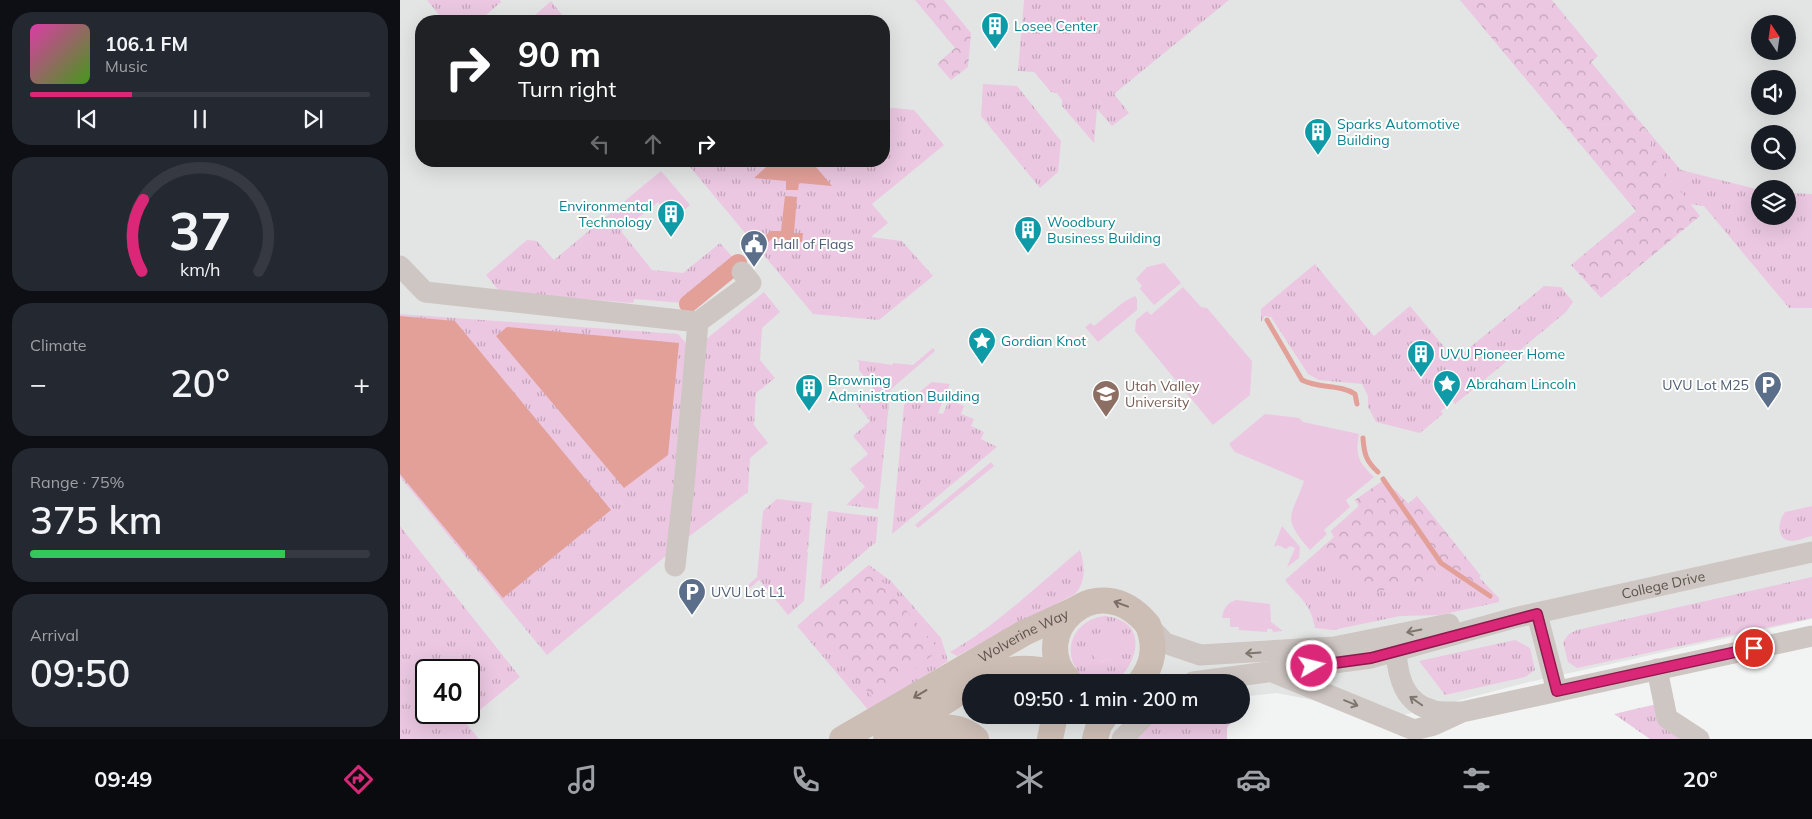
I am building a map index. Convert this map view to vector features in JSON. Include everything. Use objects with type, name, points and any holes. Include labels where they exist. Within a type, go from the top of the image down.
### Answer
[{"type":"main road","name":"Wolverine Way","points":[[842,739],[1024,633],[1087,603],[1104,599],[1122,602],[1137,611],[1148,626]]},
{"type":"main road","points":[[1063,674],[1056,657],[1057,635],[1065,620],[1076,609]]},
{"type":"main road","points":[[1146,674],[1154,654],[1153,639],[1148,626]]},
{"type":"main road","name":"Wolverine Way","points":[[991,674],[1019,667],[1046,674]]},
{"type":"main road","name":"Wolverine Way","points":[[886,739],[962,691]]},
{"type":"main road","points":[[1095,739],[1100,724]]},
{"type":"main road","points":[[902,739],[942,727],[959,729],[976,739]]},
{"type":"street","points":[[400,266],[425,292],[698,322],[751,283],[742,272]]},
{"type":"street","points":[[675,566],[698,322]]},
{"type":"street","name":"College Drive","points":[[1148,626],[1165,643],[1200,655],[1334,647],[1450,624],[1537,614],[1812,552]]},
{"type":"street","points":[[1537,614],[1557,691]]},
{"type":"street","name":"College Drive","points":[[1250,675],[1371,658],[1514,618]]},
{"type":"street","points":[[1273,672],[1414,730],[1434,725],[1462,712],[1812,636]]},
{"type":"street","points":[[1396,652],[1400,682],[1411,699],[1432,710],[1462,712]]},
{"type":"street","points":[[1657,669],[1667,718],[1699,739]]},
{"type":"street","points":[[1122,739],[1137,724]]},
{"type":"shaded area","name":"Utah Valley University","points":[[400,0],[1812,0],[1812,619],[1525,683],[1400,716],[1276,693],[1250,696],[1250,674],[962,674],[962,724],[1149,724],[1130,739],[400,739]]},
{"type":"shaded area","points":[[766,167],[816,167],[832,186],[799,183],[798,190],[786,190],[786,181],[754,178]]},
{"type":"shaded area","points":[[785,196],[797,197],[794,233],[803,233],[802,242],[773,238],[762,247],[757,242],[771,231],[781,231]]},
{"type":"shaded area","points":[[400,316],[455,321],[611,510],[503,598],[400,474]]},
{"type":"shaded area","points":[[507,327],[679,343],[668,455],[624,488],[496,336]]},
{"type":"green space","points":[[427,0],[500,0],[501,2],[486,15],[439,15]]},
{"type":"green space","points":[[915,0],[944,0],[971,33],[968,67],[951,80],[937,64],[955,48]]},
{"type":"green space","points":[[1024,0],[1229,0],[1114,94],[1129,113],[1112,126],[1097,109],[1094,143],[1062,106],[1062,100],[1057,93],[1051,92],[1034,72],[1018,71]]},
{"type":"green space","points":[[1460,0],[1552,0],[1598,56],[1591,62],[1652,136],[1649,152],[1700,216],[1601,298],[1571,265],[1636,211]]},
{"type":"green space","points":[[551,1],[562,15],[535,15]]},
{"type":"green space","points":[[983,84],[1017,86],[1061,141],[1058,172],[1040,188],[981,116]]},
{"type":"green space","points":[[890,108],[914,110],[944,145],[872,204],[888,223],[871,237],[902,241],[933,276],[879,320],[813,314],[690,167],[890,167]]},
{"type":"green space","points":[[1652,136],[1681,170],[1751,188],[1751,225],[1796,225],[1796,193],[1812,194],[1812,308],[1789,308],[1704,206],[1690,204],[1649,152]]},
{"type":"green space","points":[[661,171],[690,205],[672,220],[658,202],[621,231],[608,215]]},
{"type":"green space","points":[[608,215],[652,270],[683,273],[720,243],[736,261],[683,303],[634,299],[633,303],[500,292],[486,275],[527,240],[537,241],[554,260]]},
{"type":"green space","points":[[1164,263],[1181,283],[1154,305],[1140,289],[1142,286],[1136,279],[1147,267]]},
{"type":"green space","points":[[1315,264],[1374,336],[1410,306],[1455,360],[1544,286],[1561,287],[1573,302],[1566,312],[1455,404],[1453,401],[1441,411],[1443,414],[1420,433],[1376,422],[1368,407],[1368,396],[1362,384],[1319,380],[1308,374],[1271,317],[1265,316],[1261,322],[1261,309]]},
{"type":"green space","points":[[1183,287],[1201,307],[1207,308],[1252,361],[1250,395],[1213,425],[1135,331],[1136,320],[1147,311],[1151,315]]},
{"type":"green space","points":[[764,292],[780,312],[762,328],[760,360],[775,378],[756,393],[754,425],[768,443],[750,458],[748,492],[687,538],[704,341]]},
{"type":"green space","points":[[1135,296],[1137,299],[1137,310],[1098,342],[1085,327],[1091,323],[1094,326],[1125,301]]},
{"type":"green space","points":[[400,314],[678,334],[687,344],[667,555],[547,655],[400,477]]},
{"type":"green space","points":[[933,348],[935,351],[890,390],[893,363],[913,365]]},
{"type":"green space","points":[[857,360],[893,365],[878,509],[846,505],[865,487],[850,469],[868,454],[853,436],[870,421],[856,403],[873,388],[859,370],[859,362]]},
{"type":"green space","points":[[932,382],[950,384],[944,398],[923,389]]},
{"type":"green space","points":[[923,389],[944,398],[938,413],[943,414],[949,400],[964,406],[961,414],[974,419],[971,426],[984,432],[981,439],[997,447],[892,534],[904,405]]},
{"type":"green space","points":[[1265,414],[1299,418],[1303,422],[1359,434],[1357,447],[1359,458],[1364,467],[1374,477],[1346,500],[1350,507],[1324,530],[1327,534],[1310,550],[1295,530],[1291,517],[1304,481],[1235,452],[1229,444]]},
{"type":"green space","points":[[991,462],[994,466],[918,528],[915,525]]},
{"type":"green space","points":[[1381,482],[1396,491],[1499,598],[1499,602],[1440,615],[1400,616],[1333,630],[1315,628],[1313,619],[1304,601],[1285,580],[1334,537],[1331,531],[1359,506],[1355,500]]},
{"type":"green space","points":[[1381,482],[1396,491],[1408,504],[1417,496],[1481,576],[1475,582],[1450,567],[1433,586],[1401,585],[1370,594],[1321,549],[1334,537],[1331,531],[1359,506],[1355,500]]},
{"type":"green space","points":[[777,499],[812,503],[808,550],[806,550],[808,552],[804,601],[788,615],[759,580],[749,589],[745,588],[757,577],[763,511]]},
{"type":"green space","points":[[1812,506],[1812,536],[1792,541],[1787,540],[1780,534],[1781,520],[1785,512]]},
{"type":"green space","points":[[828,511],[878,517],[876,542],[820,589]]},
{"type":"green space","points":[[400,526],[520,677],[480,710],[480,659],[415,659],[415,724],[467,724],[479,739],[400,739]]},
{"type":"green space","points":[[1282,526],[1300,547],[1299,558],[1287,567],[1295,548],[1290,546],[1286,549],[1278,545],[1274,547]]},
{"type":"green space","points":[[1080,550],[1084,574],[1079,590],[1075,594],[957,656],[950,652],[1000,618]]},
{"type":"green space","points":[[869,565],[891,581],[941,638],[948,661],[870,712],[797,626]]},
{"type":"green space","points":[[869,565],[939,650],[875,700],[805,619]]},
{"type":"green space","points":[[1812,577],[1812,618],[1577,668],[1568,662],[1563,642],[1569,634],[1577,630]]},
{"type":"green space","points":[[1236,600],[1270,604],[1271,622],[1283,631],[1273,632],[1272,629],[1267,629],[1267,632],[1239,630],[1239,627],[1230,627],[1230,618],[1222,618],[1224,609]]},
{"type":"green space","points":[[1105,616],[1119,619],[1128,625],[1134,633],[1136,643],[1134,653],[1123,674],[1078,673],[1072,660],[1072,642],[1080,627],[1087,622]],"holes":[[[1104,632],[1114,635],[1119,644],[1111,661],[1102,662],[1094,657]]]},
{"type":"green space","points":[[1105,632],[1111,633],[1119,641],[1119,653],[1111,661],[1105,662],[1099,661],[1091,653],[1090,647],[1091,641],[1099,633]]},
{"type":"green space","points":[[1515,640],[1530,648],[1535,670],[1525,677],[1445,695],[1419,661]]},
{"type":"green space","points":[[1674,700],[1676,713],[1710,739],[1650,739],[1614,714]]},
{"type":"green space","points":[[1152,724],[1229,724],[1227,728],[1227,739],[1136,739]]},
{"type":"waterway","points":[[688,304],[738,263]]},
{"type":"waterway","points":[[1267,320],[1302,380],[1315,385],[1349,391],[1355,394],[1357,404]]},
{"type":"waterway","points":[[1363,438],[1366,457],[1378,472]]},
{"type":"waterway","points":[[1383,479],[1441,563],[1490,596]]},
{"type":"place","name":"Losee Center","points":[[995,50]]},
{"type":"place","name":"Sparks Automotive Building","points":[[1318,156]]},
{"type":"place","name":"Environmental Technology","points":[[671,238]]},
{"type":"place","name":"Woodbury Business Building","points":[[1028,254]]},
{"type":"place","name":"Hall of Flags","points":[[754,268]]},
{"type":"place","name":"Gordian Knot","points":[[982,365]]},
{"type":"place","name":"UVU Pioneer Home","points":[[1421,378]]},
{"type":"place","name":"Abraham Lincoln","points":[[1447,408]]},
{"type":"place","name":"UVU Lot M25","points":[[1768,409]]},
{"type":"place","name":"Browning Administration Building","points":[[809,412]]},
{"type":"place","name":"Utah Valley University","points":[[1106,418]]},
{"type":"place","name":"UVU Lot L1","points":[[692,616]]},
{"type":"route","points":[[1312,666],[1371,658],[1514,618],[1537,614],[1557,691],[1754,648]]}]
